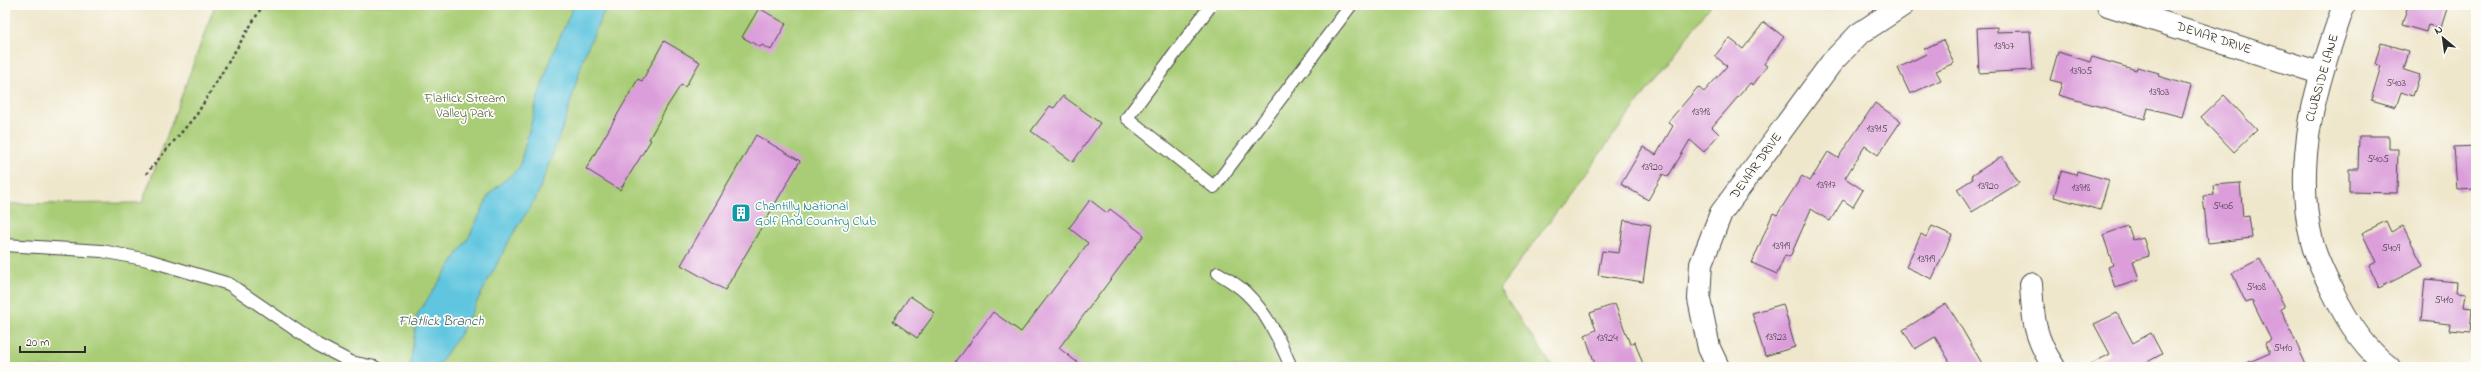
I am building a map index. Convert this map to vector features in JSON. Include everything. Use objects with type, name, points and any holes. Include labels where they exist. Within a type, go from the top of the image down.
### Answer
[{"type":"street","name":"DEVIAR DRIVE","points":[[1718,367],[1709,348],[1699,299],[1701,264],[1721,213],[1832,62],[1859,34],[1903,5]]},
{"type":"street","name":"DEVIAR DRIVE","points":[[2108,5],[2320,73]]},
{"type":"street","name":"CLUBSIDE LANE","points":[[2344,5],[2320,73],[2308,125],[2304,173],[2307,220],[2312,243],[2340,308],[2367,345],[2389,367]]},
{"type":"street","points":[[2031,284],[2034,327],[2044,352],[2054,367]]},
{"type":"lane","points":[[1210,5],[1127,118],[1214,188],[1351,5]]},
{"type":"lane","points":[[5,245],[102,251],[148,260],[229,284],[318,345],[351,362],[375,367]]},
{"type":"lane","points":[[1218,273],[1246,293],[1262,313],[1281,343],[1291,367]]},
{"type":"path","points":[[146,174],[197,114],[263,5]]},
{"type":"green space","name":"Chantilly National Golf And Country Club","points":[[215,5],[1711,5],[1499,289],[1553,367],[5,367],[5,204],[142,203]]},
{"type":"water","name":"Flatlick Branch","points":[[574,5],[607,5],[584,56],[566,118],[536,198],[511,237],[460,334],[437,367],[410,367],[417,315],[469,237],[490,193],[519,168],[538,97],[553,53]]},
{"type":"building","points":[[2408,5],[2448,5],[2441,28],[2428,25],[2426,32],[2402,25]]},
{"type":"building","points":[[759,8],[786,24],[771,50],[762,45],[760,47],[742,37]]},
{"type":"building","points":[[1764,22],[1784,37],[1764,64],[1767,66],[1753,85],[1750,83],[1712,127],[1719,134],[1704,152],[1690,140],[1668,177],[1663,174],[1648,200],[1621,184],[1643,147],[1656,155],[1673,126],[1668,122],[1698,87],[1704,92],[1727,66],[1715,56],[1729,38],[1743,49]]},
{"type":"building","points":[[1997,27],[1997,32],[2030,31],[2033,70],[1979,73],[1977,28]]},
{"type":"building","points":[[1943,40],[1954,63],[1936,71],[1941,80],[1910,94],[1898,68],[1926,54],[1924,49]]},
{"type":"building","points":[[664,41],[700,62],[685,87],[681,85],[668,105],[649,139],[651,140],[620,190],[586,169],[638,79],[642,81]]},
{"type":"building","points":[[2381,43],[2409,51],[2404,70],[2420,75],[2413,96],[2401,92],[2396,107],[2371,100],[2381,66],[2375,64]]},
{"type":"building","points":[[2058,52],[2090,62],[2092,57],[2136,70],[2137,67],[2159,73],[2158,76],[2191,86],[2182,117],[2148,108],[2145,119],[2058,95],[2062,83],[2050,80]]},
{"type":"building","points":[[2224,95],[2257,130],[2234,152],[2201,117]]},
{"type":"building","points":[[1063,96],[1100,123],[1073,162],[1031,131],[1050,106],[1054,108]]},
{"type":"building","points":[[1875,103],[1901,121],[1878,155],[1865,146],[1845,178],[1863,190],[1853,207],[1843,200],[1830,221],[1811,209],[1790,257],[1785,255],[1777,274],[1752,263],[1773,213],[1777,215],[1802,176],[1810,181],[1828,152],[1838,158]]},
{"type":"building","name":"Chantilly National Golf And Country Club","points":[[756,135],[800,161],[725,290],[681,265]]},
{"type":"building","points":[[2359,136],[2389,136],[2389,149],[2398,149],[2397,193],[2349,192],[2349,169],[2358,169]]},
{"type":"building","points":[[2476,146],[2476,189],[2457,190],[2454,147]]},
{"type":"building","points":[[2002,156],[2019,183],[1972,212],[1957,189],[1973,179],[1971,176]]},
{"type":"building","points":[[2061,171],[2076,175],[2077,171],[2109,180],[2100,210],[2054,197]]},
{"type":"building","points":[[2240,183],[2243,217],[2249,216],[2252,238],[2208,243],[2203,196],[2214,195],[2213,185]]},
{"type":"building","points":[[1090,200],[1107,213],[1110,209],[1144,235],[1059,348],[1083,367],[952,367],[993,312],[1021,332],[1088,243],[1069,228]]},
{"type":"building","points":[[1624,220],[1651,225],[1643,282],[1598,275],[1602,251],[1619,253]]},
{"type":"building","points":[[2386,221],[2391,232],[2403,226],[2423,266],[2379,288],[2369,266],[2376,262],[2362,233]]},
{"type":"building","points":[[1932,226],[1952,235],[1932,279],[1906,267],[1921,234],[1926,237]]},
{"type":"building","points":[[2128,226],[2133,240],[2143,237],[2149,256],[2133,261],[2139,280],[2115,288],[2108,267],[2113,265],[2103,235]]},
{"type":"building","points":[[2260,259],[2285,307],[2281,309],[2307,367],[2238,367],[2270,353],[2265,343],[2271,340],[2252,301],[2246,303],[2232,273]]},
{"type":"building","points":[[2425,279],[2457,282],[2456,293],[2466,294],[2464,307],[2472,308],[2470,332],[2449,330],[2450,324],[2421,321]]},
{"type":"building","points":[[910,296],[935,313],[917,338],[893,321]]},
{"type":"building","points":[[1946,303],[1984,367],[1953,367],[1935,337],[1915,349],[1903,330]]},
{"type":"building","points":[[1615,304],[1630,344],[1635,342],[1643,364],[1633,367],[1596,367],[1585,335],[1596,330],[1590,313]]},
{"type":"building","points":[[1783,304],[1795,347],[1765,356],[1752,313]]},
{"type":"building","points":[[2117,313],[2133,343],[2151,333],[2162,354],[2138,367],[2085,367],[2110,354],[2094,324]]},
{"type":"place","name":"Chantilly National Golf And Country Club","points":[[741,213]]},
{"type":"park label","name":"Flatlick Stream Valley Park","points":[[465,106]]}]
